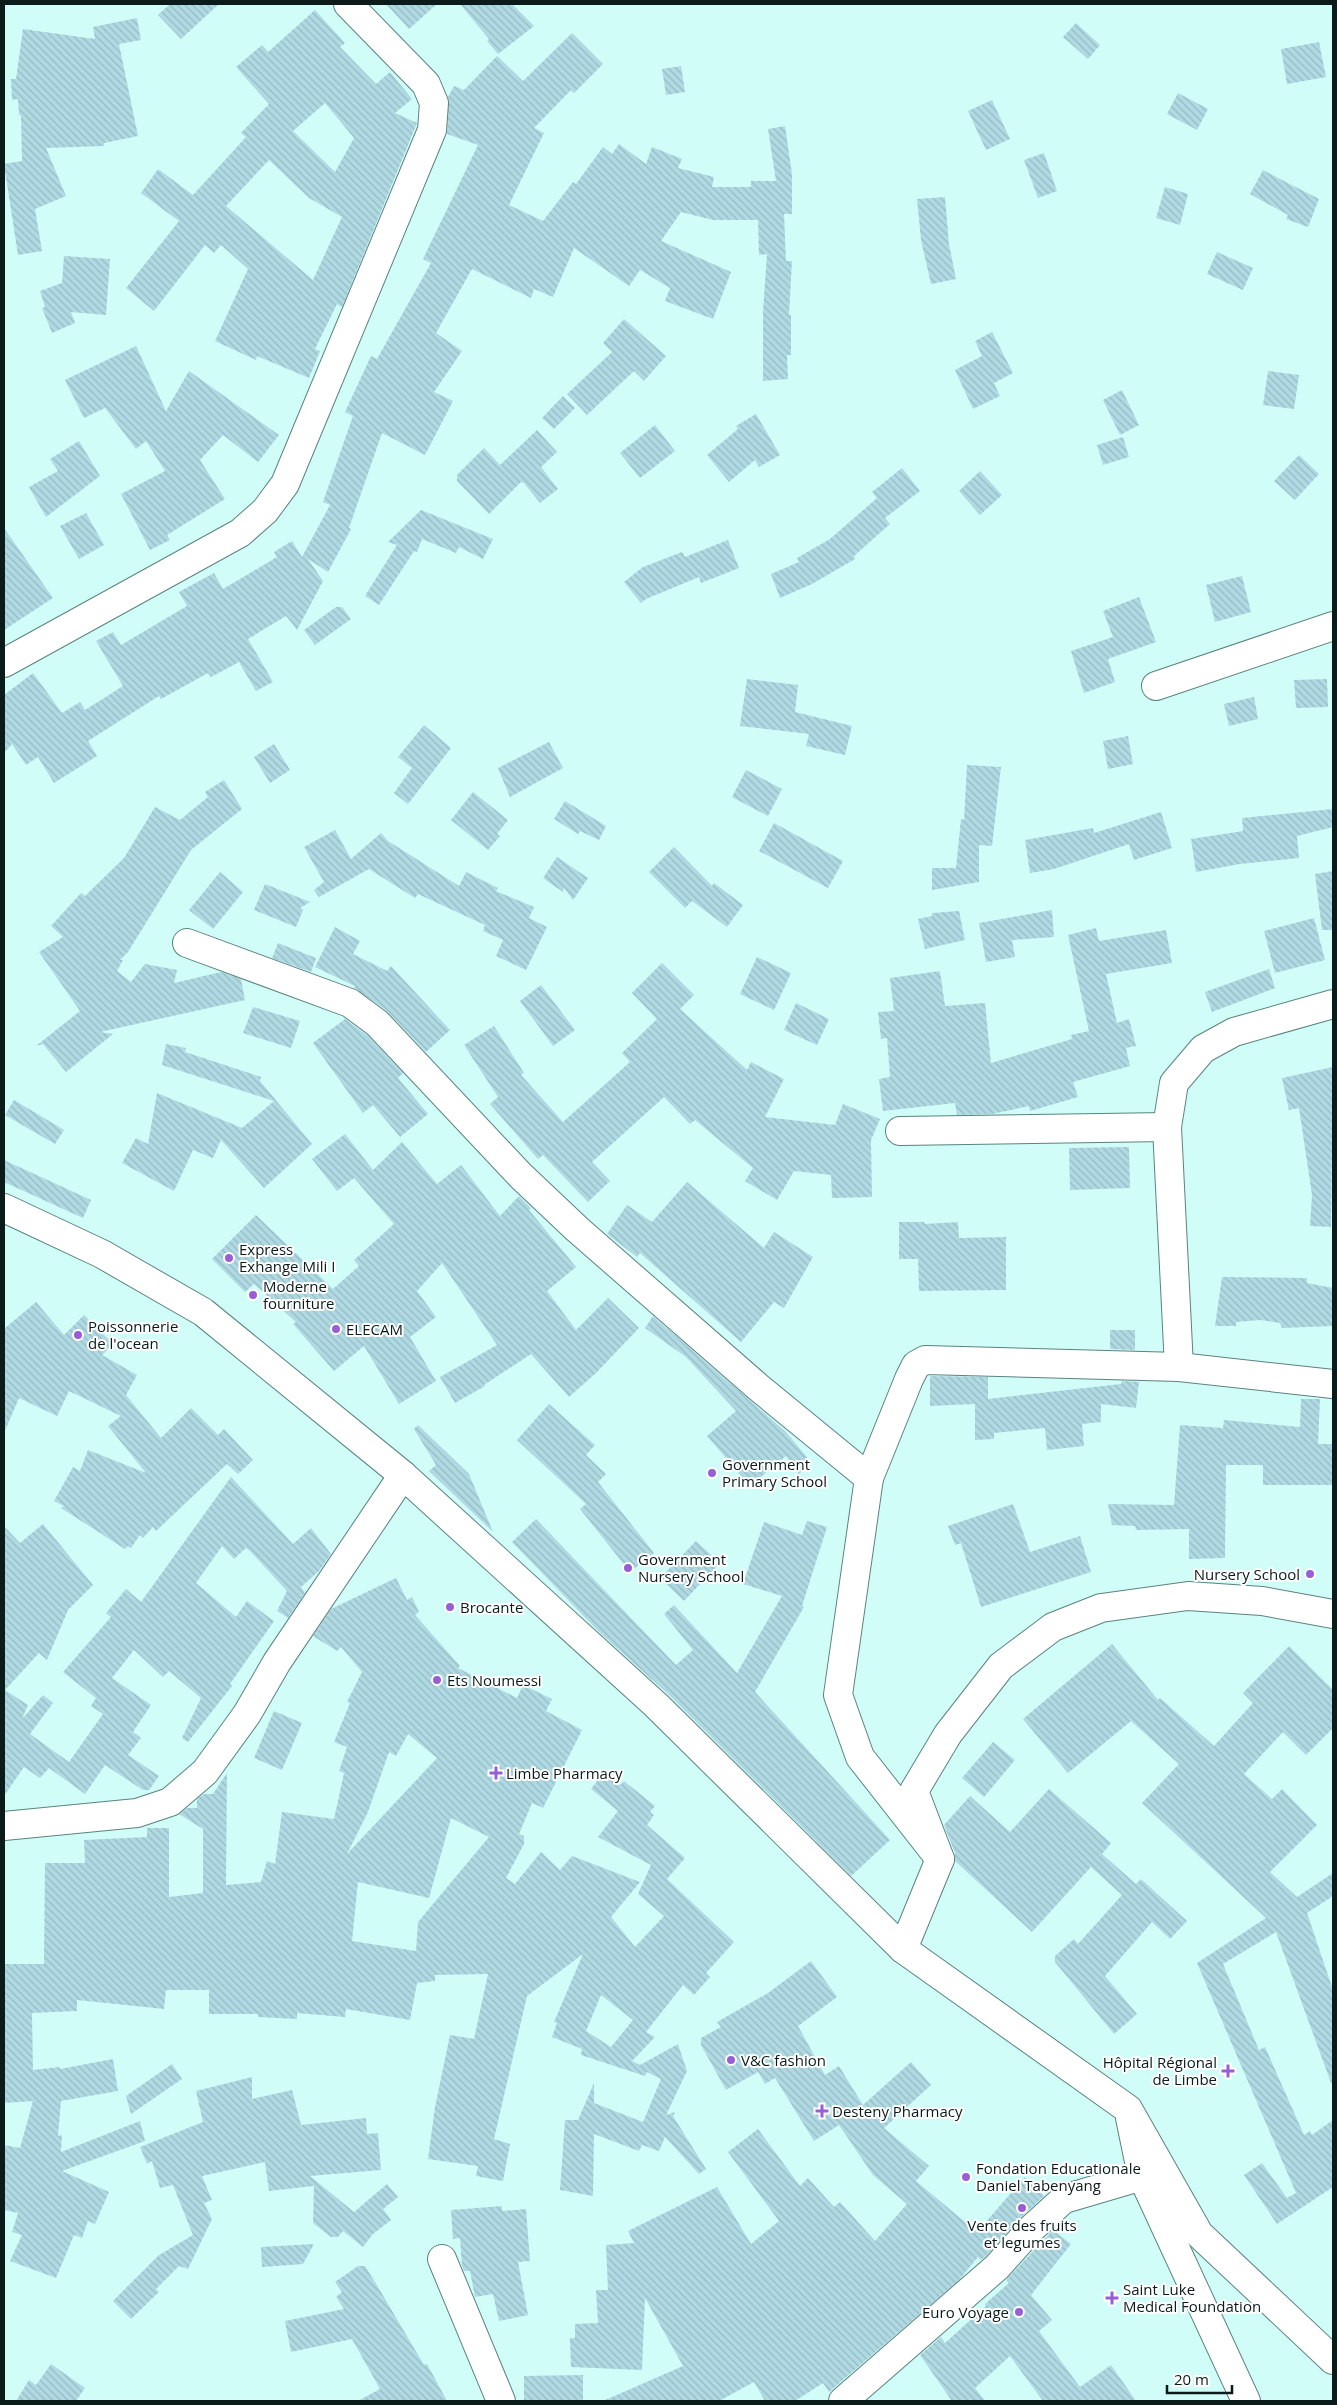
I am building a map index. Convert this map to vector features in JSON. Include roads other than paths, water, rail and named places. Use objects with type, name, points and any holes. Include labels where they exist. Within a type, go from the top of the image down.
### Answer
[{"type":"main road","points":[[4,663],[240,533],[265,510],[285,484],[432,130],[434,103],[426,84],[348,4]]},
{"type":"main road","points":[[1156,686],[1333,626]]},
{"type":"main road","points":[[187,944],[350,1003],[377,1024],[460,1114],[521,1176],[570,1222],[758,1388],[869,1478]]},
{"type":"main road","points":[[1179,1367],[1167,1127],[1174,1083],[1204,1050],[1234,1032],[1333,1004]]},
{"type":"main road","points":[[900,1131],[1167,1127]]},
{"type":"main road","points":[[4,1208],[102,1254],[203,1312],[403,1475],[656,1705],[903,1949],[1128,2109],[1199,2234],[1333,2360]]},
{"type":"main road","points":[[940,1859],[860,1757],[838,1695],[869,1478],[908,1379],[916,1366],[925,1360],[1179,1367],[1333,1384]]},
{"type":"main road","points":[[4,1826],[137,1813],[170,1802],[205,1772],[247,1714],[277,1662],[403,1475]]},
{"type":"main road","points":[[903,1949],[940,1859],[914,1791],[948,1734],[1001,1666],[1053,1627],[1101,1608],[1188,1596],[1262,1601],[1333,1614]]},
{"type":"main road","points":[[1128,2109],[1142,2176],[1246,2401]]},
{"type":"main road","points":[[843,2401],[997,2267],[1031,2229],[1064,2199],[1142,2176]]},
{"type":"main road","points":[[442,2259],[501,2401]]},
{"type":"place","name":"Express Exhange Mili I","points":[[229,1258]]},
{"type":"place","name":"Moderne fourniture","points":[[253,1295]]},
{"type":"place","name":"ELECAM","points":[[336,1329]]},
{"type":"place","name":"Poissonnerie de l'ocean","points":[[78,1335]]},
{"type":"place","name":"Government Primary School","points":[[712,1473]]},
{"type":"place","name":"Government Nursery School","points":[[628,1568]]},
{"type":"place","name":"Nursery School","points":[[1310,1574]]},
{"type":"place","name":"Brocante","points":[[450,1607]]},
{"type":"place","name":"Ets Noumessi","points":[[437,1680]]},
{"type":"place","name":"Limbe Pharmacy","points":[[496,1773]]},
{"type":"place","name":"V&C fashion","points":[[731,2060]]},
{"type":"place","name":"Hôpital Régional de Limbe","points":[[1228,2071]]},
{"type":"place","name":"Desteny Pharmacy","points":[[822,2111]]},
{"type":"place","name":"Fondation Educationale Daniel Tabenyang","points":[[966,2177]]},
{"type":"place","name":"Vente des fruits et legumes","points":[[1022,2208]]},
{"type":"place","name":"Saint Luke Medical Foundation","points":[[1112,2298]]},
{"type":"place","name":"Euro Voyage","points":[[1019,2312]]}]
